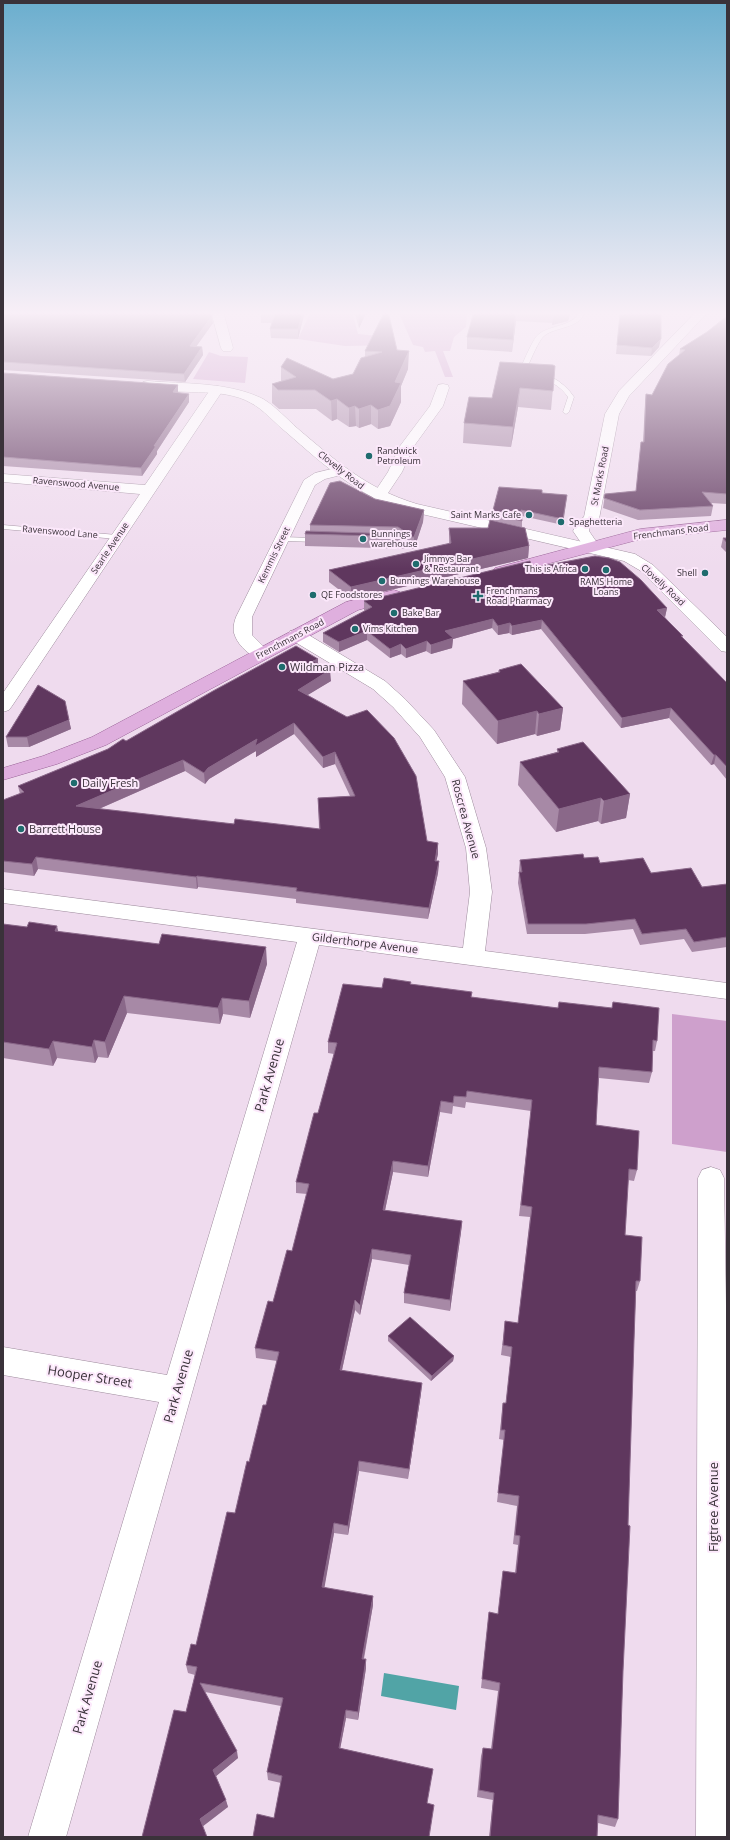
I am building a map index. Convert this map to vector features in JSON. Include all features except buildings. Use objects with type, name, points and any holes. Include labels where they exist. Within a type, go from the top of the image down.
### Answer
[{"type":"main road","name":"Frenchmans Road","points":[[486,575],[640,534],[727,525]]},
{"type":"main road","name":"Frenchmans Road","points":[[592,547],[727,534]]},
{"type":"main road","name":"Frenchmans Road","points":[[3,774],[50,760],[99,741],[352,606],[406,592]]},
{"type":"street","name":"Searle Avenue","points":[[3,706],[211,397]]},
{"type":"street","name":"Clovelly Road","points":[[248,397],[256,400],[340,471],[379,496],[413,508],[551,540],[592,547],[629,557],[647,568],[727,647]]},
{"type":"street","points":[[379,496],[395,472],[407,446],[425,423],[436,406],[440,397]]},
{"type":"street","name":"St Marks Road","points":[[592,547],[581,530],[583,524],[591,519],[612,414],[622,397]]},
{"type":"street","name":"Kemmis Street","points":[[262,654],[245,640],[242,626],[244,617],[309,483],[324,474],[340,471]]},
{"type":"street","name":"Ravenswood Avenue","points":[[3,478],[150,490]]},
{"type":"street","name":"Roscrea Avenue","points":[[296,636],[379,686],[399,703],[427,734],[455,777],[476,848],[481,892],[473,957]]},
{"type":"street","name":"Gilderthorpe Avenue","points":[[3,896],[727,991]]},
{"type":"street","name":"Park Avenue","points":[[46,1837],[310,936]]},
{"type":"street","name":"Figtree Avenue","points":[[711,1178],[714,1837]]},
{"type":"street","name":"Hooper Street","points":[[3,1362],[176,1391]]},
{"type":"lane","points":[[566,412],[571,397]]},
{"type":"lane","name":"Ravenswood Lane","points":[[3,527],[117,537]]},
{"type":"lane","points":[[282,539],[328,541]]},
{"type":"shaded area","points":[[672,1014],[727,1021],[727,1152],[672,1144]]},
{"type":"shaded area","points":[[384,1673],[459,1686],[456,1710],[381,1696]]},
{"type":"place","name":"Randwick Petroleum","points":[[369,456]]},
{"type":"place","name":"Saint Marks Cafe","points":[[529,515]]},
{"type":"place","name":"Spaghetteria","points":[[561,522]]},
{"type":"place","name":"Bunnings warehouse","points":[[363,539]]},
{"type":"place","name":"Jimmys Bar & Restaurant","points":[[416,564]]},
{"type":"place","name":"This is Africa","points":[[585,569]]},
{"type":"place","name":"RAMS Home Loans","points":[[606,570]]},
{"type":"place","name":"Shell","points":[[705,573]]},
{"type":"place","name":"Bunnings Warehouse","points":[[382,581]]},
{"type":"place","name":"QE Foodstores","points":[[313,595]]},
{"type":"place","name":"Frenchmans Road Pharmacy","points":[[478,596]]},
{"type":"place","name":"Bake Bar","points":[[394,613]]},
{"type":"place","name":"Vims Kitchen","points":[[355,629]]},
{"type":"place","name":"Wildman Pizza","points":[[282,667]]},
{"type":"place","name":"Daily Fresh","points":[[74,783]]},
{"type":"place","name":"Barrett House","points":[[21,829]]}]
